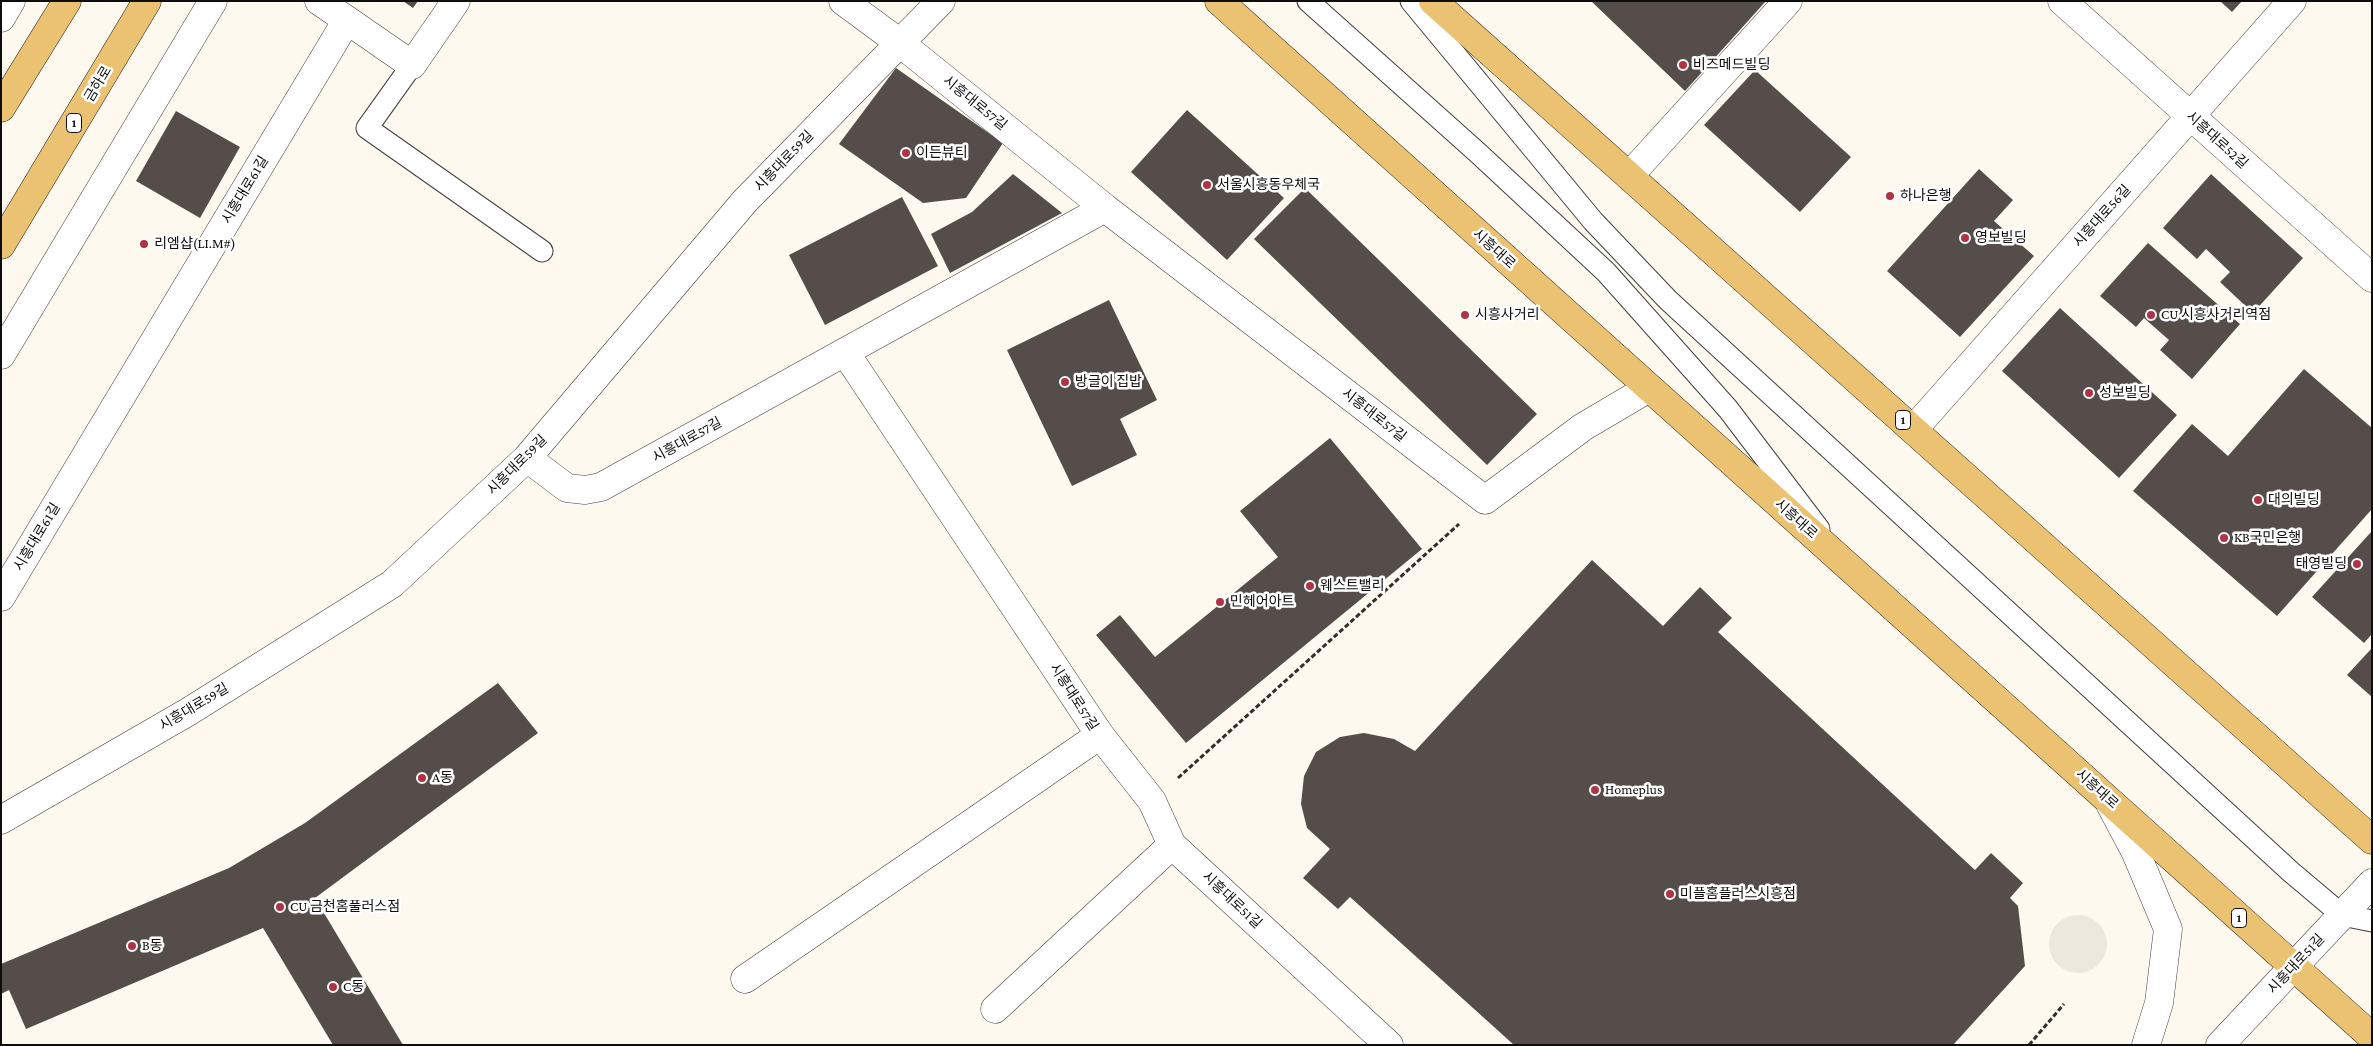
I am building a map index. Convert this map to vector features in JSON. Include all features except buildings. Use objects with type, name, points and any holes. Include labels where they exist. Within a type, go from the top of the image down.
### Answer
[{"type":"main road","points":[[1,108],[67,1]]},
{"type":"main road","name":"금하로","points":[[1,245],[148,1]]},
{"type":"main road","name":"시흥대로","points":[[1219,1],[2372,1037]]},
{"type":"main road","name":"1","points":[[1433,1],[2372,840]]},
{"type":"street","points":[[1,18],[11,1]]},
{"type":"street","points":[[1,355],[213,1]]},
{"type":"street","points":[[319,1],[412,65],[456,1]]},
{"type":"street","name":"시흥대로57길","points":[[844,1],[900,43],[1105,208],[1486,500]]},
{"type":"street","name":"시흥대로59길","points":[[1,820],[188,712],[392,584],[527,458],[745,201],[941,1]]},
{"type":"street","points":[[1629,176],[1788,1]]},
{"type":"street","name":"시흥대로52길","points":[[2062,1],[2372,278]]},
{"type":"street","name":"시흥대로56길","points":[[1913,430],[2292,1]]},
{"type":"street","name":"시흥대로61길","points":[[1,597],[347,20]]},
{"type":"street","name":"시흥대로57길","points":[[527,458],[567,488],[584,490],[601,487],[1105,208]]},
{"type":"street","name":"시흥대로57길","points":[[745,979],[1100,735],[845,352]]},
{"type":"street","points":[[1486,500],[1583,428],[1649,388]]},
{"type":"street","name":"시흥대로51길","points":[[1100,735],[1152,801],[1172,845],[1389,1045]]},
{"type":"street","points":[[2107,798],[2136,853],[2168,928],[2159,1003],[2146,1045]]},
{"type":"street","points":[[995,1009],[1172,845]]},
{"type":"street","name":"시흥대로51길","points":[[2220,1045],[2372,883]]},
{"type":"lane","points":[[1308,1],[1505,178],[1606,272],[1728,409],[1845,563]]},
{"type":"lane","points":[[1411,1],[1593,221],[1668,300],[2291,872],[2342,915],[2372,921]]},
{"type":"lane","points":[[412,65],[367,128],[542,251]]},
{"type":"path","points":[[1152,801],[1486,500]]},
{"type":"path","points":[[2029,1045],[2064,1004]]},
{"type":"shaded area","points":[[2078,915],[2089,917],[2102,928],[2107,944],[2105,955],[2094,968],[2078,973],[2067,971],[2054,960],[2049,944],[2051,933],[2062,920]]},
{"type":"place","name":"비즈메드빌딩","points":[[1683,65]]},
{"type":"place","name":"이든뷰티","points":[[906,153]]},
{"type":"place","name":"서울시흥동우체국","points":[[1207,185]]},
{"type":"place","name":"하나은행","points":[[1890,196]]},
{"type":"place","name":"영보빌딩","points":[[1965,238]]},
{"type":"place","name":"리엠샵(LI.M#)","points":[[144,244]]},
{"type":"place","name":"시흥사거리","points":[[1465,315]]},
{"type":"place","name":"CU 시흥사거리역점","points":[[2151,315]]},
{"type":"place","name":"방글이 집밥","points":[[1065,382]]},
{"type":"place","name":"성보빌딩","points":[[2089,393]]},
{"type":"place","name":"대의빌딩","points":[[2258,500]]},
{"type":"place","name":"KB국민은행","points":[[2224,538]]},
{"type":"place","name":"태영빌딩","points":[[2357,564]]},
{"type":"place","name":"웨스트밸리","points":[[1310,586]]},
{"type":"place","name":"민헤어아트","points":[[1220,602]]},
{"type":"place","name":"A동","points":[[422,778]]},
{"type":"place","name":"Homeplus","points":[[1595,790]]},
{"type":"place","name":"미플홈플러스시흥점","points":[[1670,894]]},
{"type":"place","name":"CU 금천홈풀러스점","points":[[280,907]]},
{"type":"place","name":"B동","points":[[132,946]]},
{"type":"place","name":"C동","points":[[333,987]]}]
